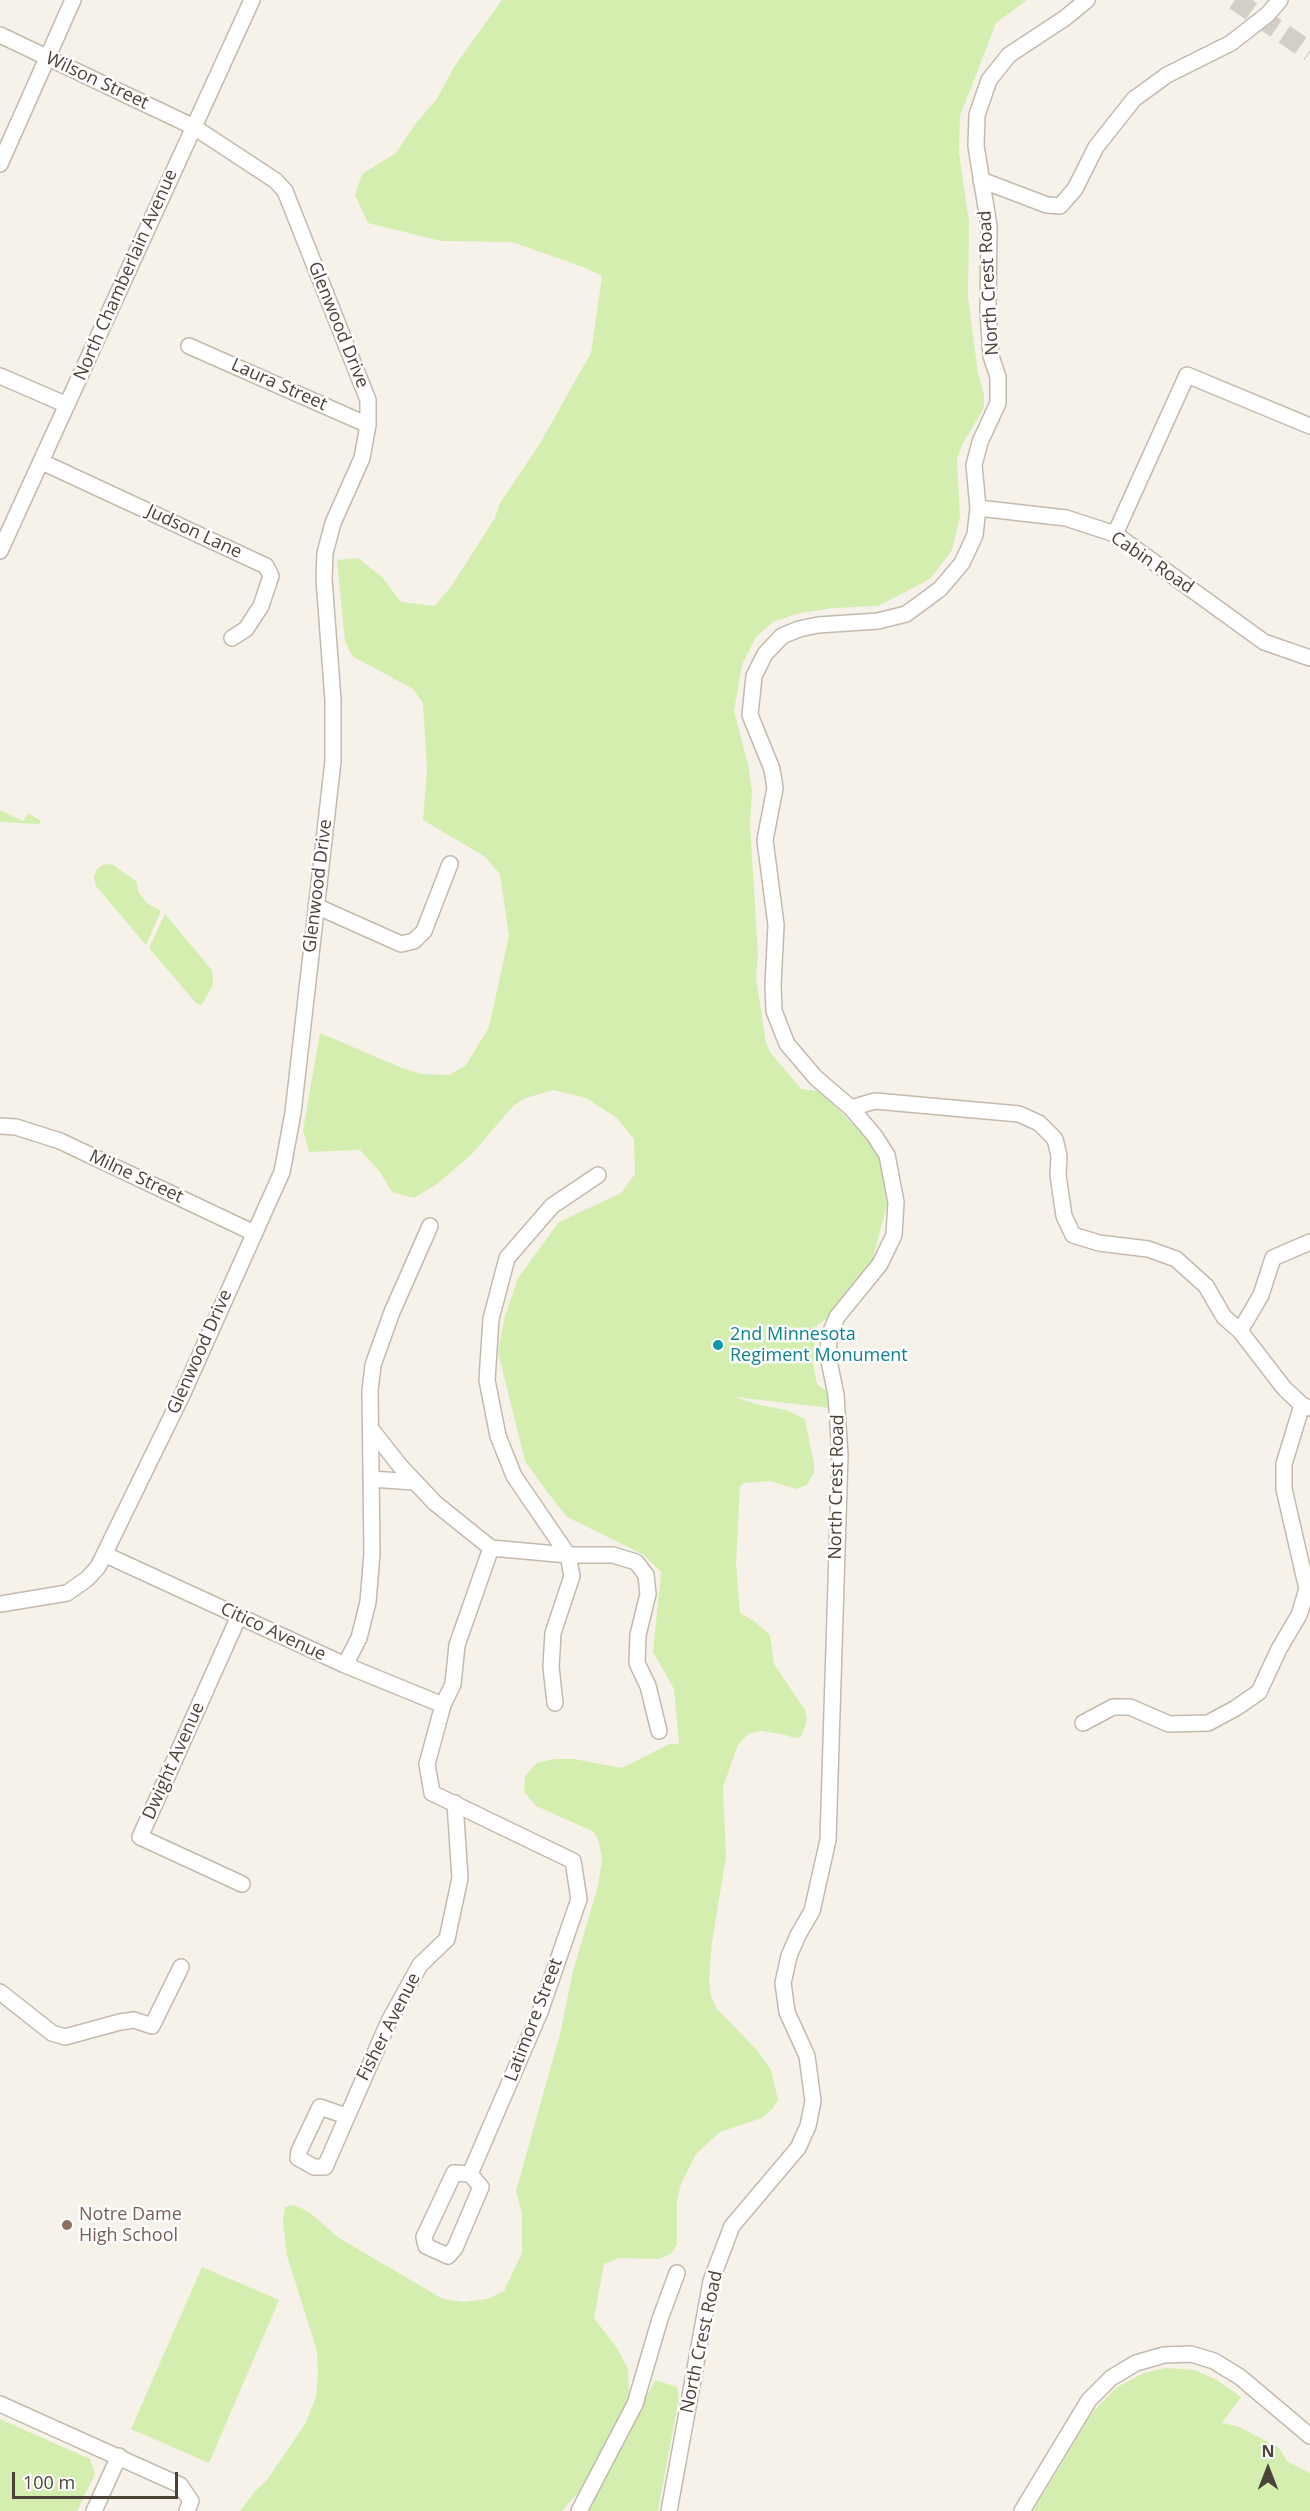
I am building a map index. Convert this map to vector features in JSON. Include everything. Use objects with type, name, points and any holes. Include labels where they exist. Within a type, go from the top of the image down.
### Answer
[{"type":"street","points":[[0,164],[73,0]]},
{"type":"street","name":"North Chamberlain Avenue","points":[[0,551],[252,0]]},
{"type":"street","name":"North Crest Road","points":[[669,2511],[711,2281],[732,2226],[798,2148],[808,2126],[813,2100],[807,2056],[787,2012],[783,1983],[789,1956],[812,1911],[828,1840],[840,1455],[837,1395],[828,1356],[829,1336],[837,1317],[880,1264],[894,1235],[896,1202],[887,1155],[874,1135],[851,1108],[816,1078],[786,1044],[774,1011],[776,925],[765,840],[775,788],[772,769],[750,715],[754,676],[765,654],[782,636],[818,625],[878,621],[906,614],[940,589],[962,563],[975,535],[978,508],[974,465],[980,442],[998,403],[998,377],[991,356],[988,312],[989,226],[976,146],[977,115],[989,80],[1009,55],[1065,18],[1087,0]]},
{"type":"street","points":[[981,180],[1047,205],[1060,206],[1075,189],[1096,147],[1134,99],[1167,75],[1231,43],[1268,14],[1280,0]]},
{"type":"street","name":"Wilson Street","points":[[0,35],[194,127]]},
{"type":"street","name":"Glenwood Drive","points":[[0,1604],[67,1593],[87,1580],[106,1555],[183,1393],[282,1172],[293,1113],[333,761],[333,700],[324,579],[325,553],[333,523],[362,458],[368,425],[368,400],[285,191],[276,181],[194,127]]},
{"type":"street","name":"Laura Street","points":[[189,346],[368,425]]},
{"type":"street","points":[[1115,534],[1187,375],[1310,426]]},
{"type":"street","points":[[0,376],[67,405]]},
{"type":"street","name":"Judson Lane","points":[[42,462],[266,566],[271,576],[261,606],[246,629],[232,638]]},
{"type":"street","name":"Cabin Road","points":[[978,508],[1066,518],[1115,534],[1264,642],[1310,658]]},
{"type":"street","points":[[316,906],[401,944],[414,941],[424,931],[450,864]]},
{"type":"street","points":[[851,1108],[875,1101],[1019,1114],[1039,1123],[1055,1139],[1059,1156],[1058,1175],[1064,1216],[1073,1235],[1099,1244],[1148,1249],[1176,1259],[1206,1286],[1224,1317],[1240,1331],[1284,1388],[1306,1406],[1284,1464],[1284,1481],[1289,1520],[1299,1548],[1307,1589],[1299,1615],[1279,1649],[1259,1692],[1236,1708],[1208,1722],[1169,1724],[1130,1707],[1113,1707],[1083,1724]]},
{"type":"street","name":"Milne Street","points":[[0,1126],[16,1127],[60,1142],[254,1233]]},
{"type":"street","points":[[555,1703],[551,1667],[553,1633],[572,1576],[568,1555],[514,1476],[498,1436],[487,1380],[491,1319],[507,1258],[552,1206],[598,1175]]},
{"type":"street","points":[[345,1665],[359,1638],[368,1602],[372,1554],[370,1391],[373,1365],[392,1312],[430,1226]]},
{"type":"street","points":[[1240,1331],[1261,1295],[1273,1258],[1310,1242]]},
{"type":"street","points":[[371,1429],[414,1482],[435,1503],[491,1548],[568,1555],[613,1555],[636,1562],[646,1575],[648,1594],[638,1635],[637,1662],[648,1686],[659,1731]]},
{"type":"street","points":[[371,1479],[414,1482]]},
{"type":"street","points":[[455,1803],[432,1793],[427,1764],[443,1705],[453,1684],[457,1645],[491,1548]]},
{"type":"street","name":"Citico Avenue","points":[[106,1555],[345,1665],[443,1705]]},
{"type":"street","name":"Dwight Avenue","points":[[239,1616],[140,1837],[242,1884]]},
{"type":"street","name":"Latimore Street","points":[[455,1803],[573,1861],[579,1899],[540,2012],[470,2174]]},
{"type":"street","name":"Fisher Avenue","points":[[346,2116],[389,2021],[420,1965],[447,1939],[460,1878],[455,1803]]},
{"type":"street","points":[[0,1992],[52,2033],[65,2037],[135,2020],[152,2026],[181,1967]]},
{"type":"street","points":[[454,2173],[470,2174],[481,2187],[455,2248],[448,2256],[426,2246],[424,2237],[454,2173]]},
{"type":"street","points":[[579,2511],[635,2404],[660,2319],[677,2273]]},
{"type":"street","points":[[1022,2511],[1089,2400],[1111,2378],[1136,2363],[1164,2355],[1191,2354],[1214,2361],[1240,2377],[1310,2436]]},
{"type":"street","points":[[0,2404],[180,2485],[189,2506]]},
{"type":"street","points":[[94,2511],[119,2456]]},
{"type":"green space","points":[[502,0],[1027,0],[996,23],[960,116],[959,153],[969,222],[968,297],[978,373],[984,394],[984,408],[962,445],[957,459],[960,517],[952,550],[930,579],[878,606],[834,608],[800,613],[773,622],[756,637],[742,665],[734,711],[748,764],[752,791],[750,824],[758,955],[756,978],[766,1043],[770,1052],[801,1089],[820,1091],[868,1140],[881,1162],[886,1181],[887,1205],[872,1262],[827,1319],[817,1325],[813,1362],[817,1384],[829,1393],[830,1408],[735,1397],[786,1410],[805,1419],[814,1464],[814,1472],[807,1485],[796,1489],[770,1481],[745,1483],[740,1486],[736,1564],[740,1613],[754,1621],[770,1635],[774,1664],[805,1710],[807,1720],[801,1737],[794,1738],[761,1731],[748,1734],[738,1745],[723,1787],[726,1857],[712,1942],[709,1981],[711,1996],[717,2009],[757,2050],[771,2070],[778,2100],[762,2118],[720,2132],[696,2154],[681,2184],[677,2201],[677,2244],[671,2254],[659,2259],[619,2258],[604,2264],[594,2318],[617,2348],[628,2369],[629,2392],[614,2436],[590,2487],[575,2496],[562,2511],[240,2511],[255,2491],[267,2480],[305,2424],[316,2397],[317,2351],[287,2256],[283,2222],[285,2207],[294,2205],[309,2212],[339,2238],[443,2299],[464,2302],[487,2299],[504,2291],[522,2253],[522,2214],[516,2191],[560,2034],[573,1971],[598,1886],[602,1859],[599,1842],[594,1832],[536,1806],[524,1792],[525,1776],[537,1763],[554,1759],[574,1759],[622,1768],[669,1744],[679,1744],[674,1689],[653,1652],[661,1572],[644,1555],[567,1517],[548,1493],[525,1461],[498,1352],[504,1319],[518,1278],[559,1222],[621,1193],[635,1174],[634,1139],[617,1118],[586,1098],[553,1090],[526,1098],[514,1105],[471,1155],[437,1184],[414,1198],[392,1192],[379,1171],[360,1150],[309,1152],[303,1130],[320,1033],[402,1068],[422,1074],[449,1075],[466,1065],[489,1027],[509,936],[500,874],[484,856],[423,820],[427,771],[423,703],[413,689],[352,656],[345,641],[337,560],[358,558],[382,577],[401,602],[435,606],[452,585],[495,518],[500,503],[539,445],[591,353],[602,276],[512,242],[441,241],[368,223],[355,195],[362,174],[396,153],[416,123],[436,100],[454,67]]},
{"type":"green space","points":[[0,810],[23,821],[28,813],[41,821],[39,824],[0,822]]},
{"type":"green space","points":[[105,864],[113,865],[136,881],[139,893],[148,904],[161,911],[146,945],[96,886],[94,877],[97,869]]},
{"type":"green space","points":[[165,914],[212,970],[213,985],[202,1005],[196,1003],[149,948]]},
{"type":"green space","points":[[202,2267],[279,2300],[209,2463],[131,2429]]},
{"type":"green space","points":[[1166,2368],[1195,2370],[1217,2380],[1241,2397],[1222,2423],[1237,2426],[1278,2447],[1288,2462],[1310,2473],[1310,2511],[1033,2511],[1090,2416],[1100,2404],[1117,2387],[1144,2373]]},
{"type":"green space","points":[[655,2380],[677,2387],[679,2398],[658,2511],[587,2511]]},
{"type":"green space","points":[[0,2419],[90,2459],[95,2474],[77,2511],[0,2511]]},
{"type":"tunnel","points":[[1235,0],[1310,52]]},
{"type":"place","name":"2nd Minnesota Regiment Monument","points":[[718,1345]]},
{"type":"place","name":"Notre Dame High School","points":[[67,2225]]}]
